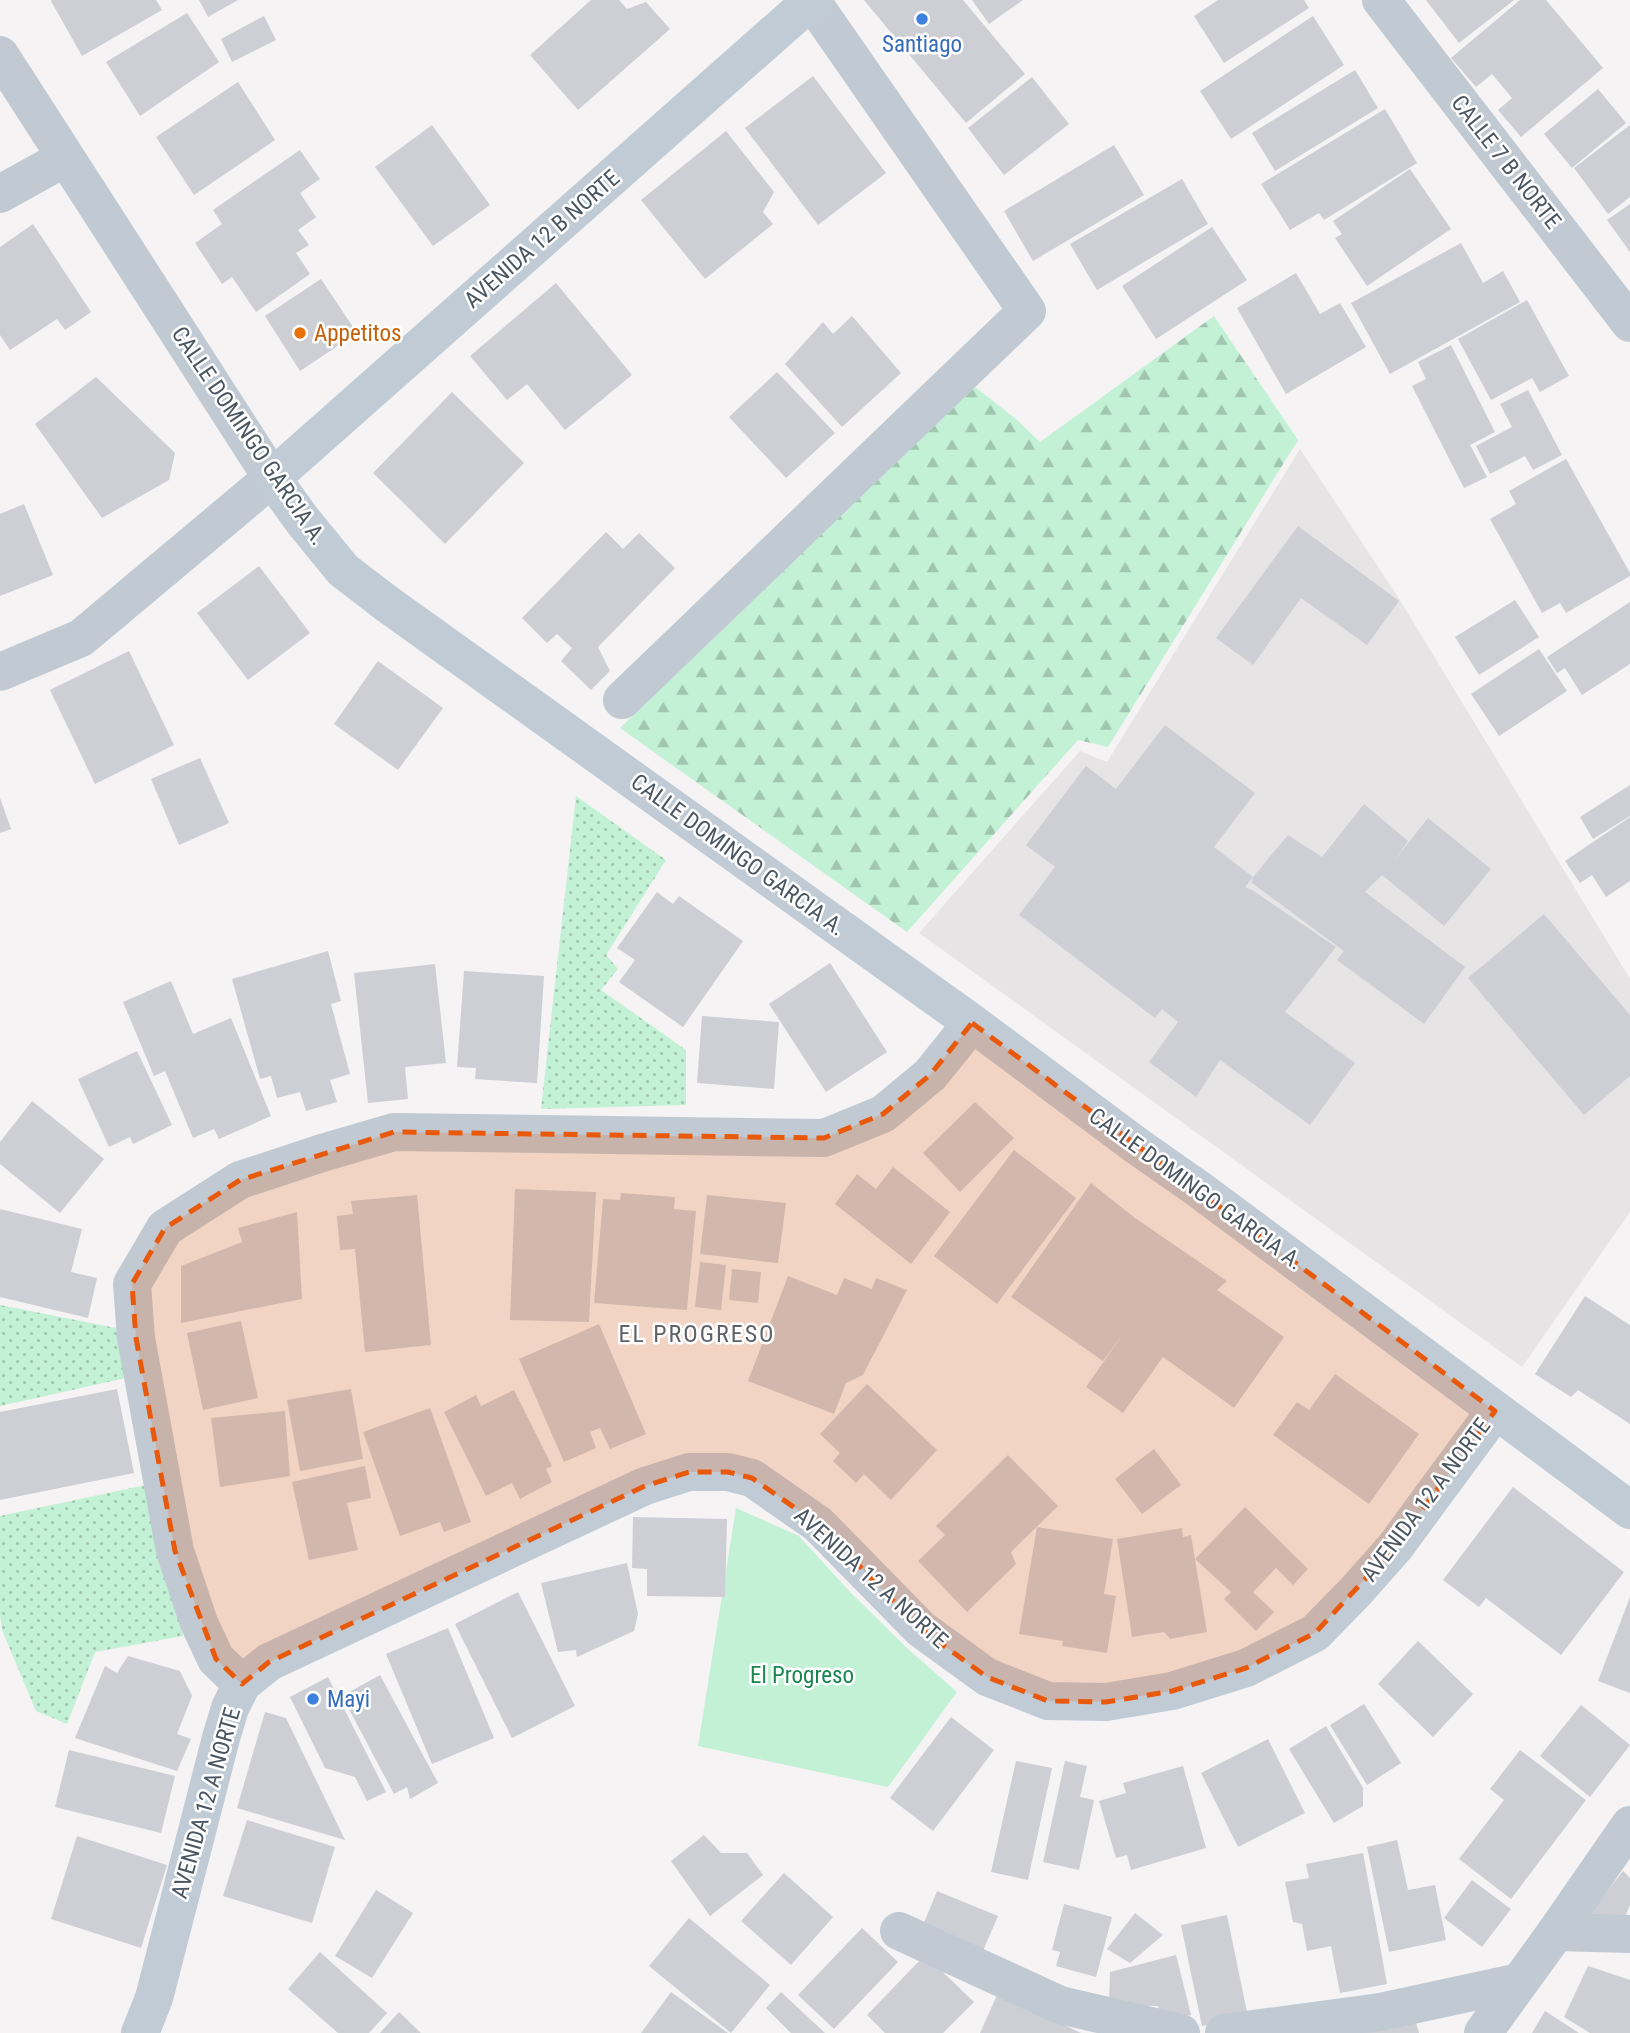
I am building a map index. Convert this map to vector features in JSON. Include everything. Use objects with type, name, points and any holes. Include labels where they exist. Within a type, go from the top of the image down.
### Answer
[{"type":"main road","name":"AVENIDA 12 B NORTE","points":[[272,478],[812,0]]},
{"type":"main road","name":"CALLE DOMINGO GARCIA A.","points":[[272,478],[343,570],[972,1023],[1630,1510]]},
{"type":"main road","name":"AVENIDA 12 A NORTE","points":[[140,2033],[154,1998],[230,1709],[242,1684],[269,1662],[645,1486],[690,1472],[728,1472],[752,1478],[818,1524],[921,1629],[987,1677],[1048,1701],[1106,1702],[1172,1691],[1246,1668],[1315,1633],[1395,1547],[1495,1411]]},
{"type":"street","points":[[622,700],[1027,311],[812,0]]},
{"type":"street","name":"CALLE 7 B NORTE","points":[[1381,0],[1630,323]]},
{"type":"street","name":"CALLE DOMINGO GARCIA A.","points":[[0,55],[272,478]]},
{"type":"street","points":[[0,194],[65,158]]},
{"type":"street","points":[[0,673],[80,638],[272,478]]},
{"type":"street","points":[[242,1684],[216,1659],[199,1623],[175,1551],[136,1338],[132,1284],[165,1228],[240,1180],[394,1132],[824,1138],[883,1114],[930,1075],[972,1023]]},
{"type":"street","points":[[1483,2033],[1630,1825]]},
{"type":"street","points":[[899,1931],[1060,2005],[1181,2033]]},
{"type":"street","points":[[1556,1933],[1630,1934]]},
{"type":"street","points":[[1224,2033],[1380,2012],[1519,1982]]},
{"type":"highlighted area","points":[[972,1023],[1495,1411],[1395,1547],[1315,1633],[1246,1668],[1172,1691],[1106,1702],[1048,1701],[987,1677],[921,1629],[818,1524],[752,1478],[728,1472],[689,1472],[645,1486],[269,1662],[242,1684],[216,1659],[175,1551],[136,1338],[132,1284],[165,1228],[240,1180],[394,1132],[824,1138],[883,1114],[930,1075]]},
{"type":"shaded area","points":[[1300,449],[1398,597],[1630,979],[1630,1212],[1522,1367],[919,933],[1080,751],[1107,762]]},
{"type":"green space","points":[[1214,316],[1298,440],[1108,747],[1078,740],[907,932],[620,728],[975,387],[1040,442]]},
{"type":"green space","points":[[576,796],[666,860],[606,955],[618,969],[601,990],[686,1050],[686,1105],[541,1109]]},
{"type":"green space","points":[[0,1305],[116,1328],[126,1378],[0,1406]]},
{"type":"green space","points":[[146,1485],[183,1636],[95,1652],[67,1724],[36,1711],[2,1630],[0,1516]]},
{"type":"green space","name":"El Progreso","points":[[736,1508],[799,1536],[850,1592],[957,1692],[888,1787],[698,1746]]},
{"type":"building","points":[[52,0],[156,0],[162,10],[82,56]]},
{"type":"building","points":[[199,0],[238,0],[208,17]]},
{"type":"building","points":[[591,0],[619,0],[627,9],[646,2],[670,29],[578,110],[530,55]]},
{"type":"building","points":[[864,0],[963,0],[1025,74],[966,123]]},
{"type":"building","points":[[972,0],[1023,0],[989,24]]},
{"type":"building","points":[[1218,0],[1304,0],[1309,8],[1224,63],[1194,16]]},
{"type":"building","points":[[1426,0],[1514,0],[1459,43]]},
{"type":"building","points":[[1520,0],[1546,0],[1603,68],[1521,137],[1498,110],[1512,98],[1492,74],[1476,87],[1451,58]]},
{"type":"building","points":[[187,13],[219,62],[140,116],[106,62]]},
{"type":"building","points":[[264,16],[276,40],[232,62],[221,39]]},
{"type":"building","points":[[1313,16],[1344,65],[1231,139],[1200,91]]},
{"type":"building","points":[[1355,70],[1378,108],[1275,171],[1252,133]]},
{"type":"building","points":[[813,76],[886,173],[818,225],[745,128]]},
{"type":"building","points":[[1032,77],[1069,124],[1004,175],[968,128]]},
{"type":"building","points":[[238,82],[275,140],[194,195],[156,137]]},
{"type":"building","points":[[1598,89],[1626,123],[1572,168],[1544,134]]},
{"type":"building","points":[[1385,109],[1417,163],[1324,220],[1319,213],[1290,230],[1261,184]]},
{"type":"building","points":[[432,125],[490,205],[433,246],[375,167]]},
{"type":"building","points":[[1630,125],[1630,197],[1608,214],[1574,168]]},
{"type":"building","points":[[726,131],[774,192],[763,212],[773,224],[705,279],[641,200]]},
{"type":"building","points":[[1114,145],[1144,195],[1033,261],[1004,211]]},
{"type":"building","points":[[300,150],[320,179],[300,193],[316,217],[298,230],[309,245],[296,253],[310,274],[256,312],[232,277],[222,284],[195,243],[222,224],[213,210]]},
{"type":"building","points":[[1410,169],[1451,229],[1367,286],[1335,238],[1342,234],[1333,221]]},
{"type":"building","points":[[1182,179],[1208,224],[1097,290],[1070,244]]},
{"type":"building","points":[[1630,204],[1630,252],[1607,220]]},
{"type":"building","points":[[33,224],[91,312],[65,330],[57,319],[10,350],[0,335],[0,247]]},
{"type":"building","points":[[1212,227],[1247,280],[1156,339],[1122,286]]},
{"type":"building","points":[[1461,243],[1483,283],[1503,271],[1520,302],[1390,374],[1351,303]]},
{"type":"building","points":[[1296,273],[1320,314],[1340,303],[1366,347],[1286,394],[1237,308]]},
{"type":"building","points":[[321,279],[357,333],[300,371],[265,316]]},
{"type":"building","points":[[556,283],[632,375],[565,430],[527,384],[507,400],[470,356]]},
{"type":"building","points":[[1527,300],[1569,376],[1540,392],[1532,378],[1491,400],[1458,339]]},
{"type":"building","points":[[852,316],[901,373],[842,427],[785,364],[823,322],[833,334]]},
{"type":"building","points":[[1451,345],[1495,432],[1470,445],[1487,477],[1464,488],[1412,386],[1426,379],[1418,362]]},
{"type":"building","points":[[777,372],[835,433],[786,478],[729,417]]},
{"type":"building","points":[[96,377],[175,453],[169,480],[102,518],[35,424]]},
{"type":"building","points":[[1528,390],[1562,455],[1533,470],[1525,456],[1490,474],[1476,446],[1512,427],[1500,404]]},
{"type":"building","points":[[452,392],[524,463],[445,544],[373,473]]},
{"type":"building","points":[[1566,459],[1630,576],[1566,613],[1560,603],[1542,613],[1490,519],[1516,504],[1509,491]]},
{"type":"building","points":[[24,504],[53,575],[0,596],[0,514]]},
{"type":"building","points":[[1298,526],[1399,601],[1367,645],[1301,598],[1253,665],[1216,638]]},
{"type":"building","points":[[606,532],[623,549],[639,533],[675,568],[598,647],[610,671],[591,690],[561,661],[572,648],[557,634],[547,643],[522,618]]},
{"type":"building","points":[[259,566],[310,633],[248,680],[197,613]]},
{"type":"building","points":[[1515,600],[1539,637],[1479,675],[1455,637]]},
{"type":"building","points":[[1630,602],[1630,664],[1582,695],[1565,668],[1557,673],[1547,657]]},
{"type":"building","points":[[1539,649],[1567,691],[1499,736],[1471,694]]},
{"type":"building","points":[[129,651],[174,745],[95,784],[50,690]]},
{"type":"building","points":[[378,661],[443,708],[398,770],[334,724]]},
{"type":"building","points":[[1165,725],[1255,793],[1214,847],[1253,877],[1245,887],[1336,947],[1285,1012],[1355,1063],[1310,1125],[1220,1060],[1196,1097],[1149,1062],[1178,1022],[1162,1009],[1155,1018],[1019,915],[1055,867],[1026,845],[1086,766],[1116,789]]},
{"type":"building","points":[[200,758],[229,823],[179,845],[151,779]]},
{"type":"building","points":[[1630,785],[1630,816],[1593,839],[1580,817]]},
{"type":"building","points":[[0,798],[11,829],[0,833]]},
{"type":"building","points":[[1364,804],[1408,841],[1394,861],[1428,818],[1491,869],[1444,926],[1382,875],[1365,892],[1465,967],[1424,1024],[1337,960],[1344,951],[1252,883],[1253,877],[1288,835],[1322,857]]},
{"type":"building","points":[[1630,817],[1630,881],[1606,897],[1592,875],[1580,883],[1565,861]]},
{"type":"building","points":[[657,892],[673,904],[679,896],[743,941],[683,1027],[619,982],[635,960],[617,948]]},
{"type":"building","points":[[1544,914],[1630,1015],[1630,1076],[1584,1115],[1468,978]]},
{"type":"building","points":[[328,951],[341,1001],[331,1004],[350,1074],[330,1080],[337,1102],[306,1111],[300,1092],[277,1098],[271,1076],[260,1079],[232,979]]},
{"type":"building","points":[[830,963],[887,1052],[826,1092],[769,1004]]},
{"type":"building","points":[[435,964],[446,1063],[405,1067],[408,1099],[368,1103],[354,973]]},
{"type":"building","points":[[464,971],[544,976],[537,1083],[475,1079],[476,1068],[457,1067]]},
{"type":"building","points":[[171,981],[193,1034],[231,1018],[271,1116],[219,1139],[214,1129],[193,1138],[165,1071],[154,1076],[123,1002]]},
{"type":"building","points":[[702,1016],[779,1022],[774,1089],[697,1083]]},
{"type":"building","points":[[137,1051],[172,1125],[133,1144],[130,1137],[109,1147],[78,1079]]},
{"type":"building","points":[[32,1101],[104,1159],[60,1213],[0,1164],[0,1142]]},
{"type":"building","points":[[975,1102],[1014,1138],[960,1192],[923,1153]]},
{"type":"building","points":[[1014,1150],[1076,1198],[997,1304],[934,1256]]},
{"type":"building","points":[[893,1167],[950,1212],[911,1264],[835,1204],[857,1174],[876,1189]]},
{"type":"building","points":[[1091,1183],[1135,1218],[1227,1281],[1217,1290],[1284,1337],[1234,1408],[1163,1357],[1123,1413],[1086,1387],[1123,1334],[1103,1361],[1011,1297]]},
{"type":"building","points":[[515,1189],[596,1192],[589,1322],[510,1320]]},
{"type":"building","points":[[621,1193],[675,1197],[674,1209],[696,1211],[687,1310],[594,1303],[603,1199],[620,1200]]},
{"type":"building","points":[[417,1195],[431,1345],[365,1352],[355,1249],[340,1250],[337,1216],[353,1214],[351,1201]]},
{"type":"building","points":[[707,1195],[786,1203],[778,1263],[700,1254]]},
{"type":"building","points":[[0,1209],[82,1229],[71,1272],[97,1278],[88,1318],[0,1297]]},
{"type":"building","points":[[297,1212],[302,1299],[181,1323],[181,1266],[242,1242],[238,1228]]},
{"type":"building","points":[[700,1262],[726,1265],[721,1310],[695,1307]]},
{"type":"building","points":[[732,1269],[761,1272],[758,1303],[729,1300]]},
{"type":"building","points":[[788,1276],[837,1295],[844,1278],[872,1289],[876,1278],[907,1290],[863,1375],[846,1383],[834,1414],[748,1381]]},
{"type":"building","points":[[1585,1296],[1630,1325],[1630,1424],[1578,1390],[1571,1397],[1535,1374]]},
{"type":"building","points":[[241,1321],[258,1398],[203,1410],[187,1333]]},
{"type":"building","points":[[599,1324],[646,1434],[610,1449],[600,1428],[590,1432],[596,1448],[564,1462],[519,1359]]},
{"type":"building","points":[[1335,1374],[1419,1434],[1369,1504],[1273,1435],[1297,1402],[1309,1410]]},
{"type":"building","points":[[867,1384],[937,1450],[891,1500],[864,1474],[856,1483],[833,1461],[840,1453],[820,1434]]},
{"type":"building","points":[[117,1389],[134,1473],[0,1500],[0,1412]]},
{"type":"building","points":[[351,1389],[363,1459],[300,1471],[287,1400]]},
{"type":"building","points":[[514,1390],[552,1466],[546,1469],[552,1482],[520,1499],[512,1483],[486,1496],[444,1412],[476,1395],[481,1406]]},
{"type":"building","points":[[430,1408],[471,1522],[444,1532],[440,1522],[400,1536],[363,1432]]},
{"type":"building","points":[[285,1411],[290,1476],[220,1487],[211,1418]]},
{"type":"building","points":[[1154,1449],[1181,1485],[1142,1514],[1115,1479]]},
{"type":"building","points":[[1008,1455],[1058,1506],[1011,1552],[1016,1564],[967,1612],[918,1561],[945,1535],[936,1526]]},
{"type":"building","points":[[365,1466],[371,1498],[347,1503],[358,1550],[309,1560],[292,1482]]},
{"type":"building","points":[[1513,1487],[1624,1572],[1561,1655],[1486,1598],[1479,1607],[1443,1580]]},
{"type":"building","points":[[1245,1507],[1308,1569],[1293,1585],[1276,1568],[1253,1592],[1274,1612],[1256,1631],[1224,1599],[1231,1592],[1195,1559]]},
{"type":"building","points":[[633,1517],[727,1519],[725,1597],[647,1596],[647,1569],[632,1568]]},
{"type":"building","points":[[1037,1527],[1113,1539],[1104,1594],[1116,1596],[1107,1653],[1062,1646],[1063,1641],[1019,1634]]},
{"type":"building","points":[[1182,1528],[1183,1537],[1191,1535],[1207,1632],[1170,1639],[1164,1632],[1132,1637],[1117,1539]]},
{"type":"building","points":[[627,1563],[638,1614],[634,1631],[577,1657],[576,1650],[558,1652],[541,1583]]},
{"type":"building","points":[[518,1592],[575,1706],[512,1738],[455,1624]]},
{"type":"building","points":[[1630,1597],[1630,1693],[1598,1681]]},
{"type":"building","points":[[448,1628],[494,1738],[432,1764],[386,1654]]},
{"type":"building","points":[[1418,1641],[1473,1694],[1433,1737],[1378,1684]]},
{"type":"building","points":[[128,1656],[180,1671],[192,1696],[177,1734],[191,1739],[177,1771],[75,1738],[105,1666],[117,1673]]},
{"type":"building","points":[[380,1675],[438,1783],[410,1799],[407,1787],[394,1794],[342,1696]]},
{"type":"building","points":[[328,1677],[386,1792],[367,1801],[355,1777],[325,1768],[290,1697]]},
{"type":"building","points":[[1364,1704],[1401,1763],[1367,1785],[1330,1725]]},
{"type":"building","points":[[1581,1705],[1630,1745],[1590,1797],[1540,1756]]},
{"type":"building","points":[[265,1712],[286,1718],[345,1840],[237,1808]]},
{"type":"building","points":[[951,1717],[994,1750],[933,1831],[890,1798]]},
{"type":"building","points":[[1326,1726],[1363,1788],[1363,1806],[1334,1823],[1289,1749]]},
{"type":"building","points":[[1268,1739],[1305,1813],[1238,1847],[1201,1773]]},
{"type":"building","points":[[69,1750],[175,1776],[161,1833],[55,1807]]},
{"type":"building","points":[[1520,1750],[1586,1800],[1511,1899],[1459,1859],[1504,1800],[1490,1789]]},
{"type":"building","points":[[1016,1761],[1052,1768],[1028,1880],[991,1872]]},
{"type":"building","points":[[1065,1761],[1087,1766],[1080,1797],[1094,1800],[1079,1870],[1043,1862]]},
{"type":"building","points":[[1183,1766],[1206,1848],[1131,1870],[1127,1855],[1116,1858],[1099,1801],[1126,1793],[1123,1783]]},
{"type":"building","points":[[247,1820],[335,1847],[312,1923],[223,1896]]},
{"type":"building","points":[[704,1835],[721,1853],[747,1853],[763,1875],[710,1916],[671,1861]]},
{"type":"building","points":[[77,1836],[167,1865],[141,1948],[51,1919]]},
{"type":"building","points":[[1397,1840],[1408,1890],[1435,1885],[1446,1940],[1389,1952],[1367,1847]]},
{"type":"building","points":[[1363,1853],[1387,1984],[1340,1993],[1331,1946],[1307,1951],[1302,1924],[1293,1922],[1285,1882],[1309,1878],[1306,1864]]},
{"type":"building","points":[[1623,1871],[1630,1878],[1630,1905],[1622,1924],[1590,1913]]},
{"type":"building","points":[[784,1873],[833,1917],[791,1965],[741,1921]]},
{"type":"building","points":[[1472,1880],[1511,1909],[1482,1947],[1444,1918]]},
{"type":"building","points":[[376,1890],[413,1913],[372,1978],[335,1956]]},
{"type":"building","points":[[937,1891],[998,1916],[982,1953],[922,1928]]},
{"type":"building","points":[[1064,1904],[1112,1917],[1096,1977],[1056,1966],[1060,1952],[1052,1950]]},
{"type":"building","points":[[1135,1913],[1163,1935],[1130,1963],[1107,1949]]},
{"type":"building","points":[[1227,1915],[1248,2017],[1202,2026],[1181,1925]]},
{"type":"building","points":[[689,1918],[770,1985],[731,2033],[649,1966]]},
{"type":"building","points":[[862,1928],[898,1962],[834,2029],[798,1995]]},
{"type":"building","points":[[320,1952],[387,2013],[369,2033],[338,2033],[288,1989]]},
{"type":"building","points":[[925,1955],[974,2002],[943,2033],[885,2033],[867,2015]]},
{"type":"building","points":[[1176,1955],[1191,2015],[1162,2022],[1158,2006],[1109,2005],[1110,1972]]},
{"type":"building","points":[[1588,1966],[1630,1980],[1630,2033],[1590,2033],[1564,2017]]},
{"type":"building","points":[[671,1992],[728,2033],[641,2033]]},
{"type":"building","points":[[781,1992],[825,2033],[791,2033],[766,2008]]},
{"type":"building","points":[[998,1993],[1081,2033],[980,2033]]},
{"type":"building","points":[[1545,2011],[1579,2033],[1532,2033]]},
{"type":"building","points":[[399,2012],[421,2033],[380,2033]]},
{"type":"building","points":[[1414,2016],[1419,2033],[1362,2033]]},
{"type":"place","name":"Santiago","points":[[922,19]]},
{"type":"place","name":"Appetitos","points":[[300,333]]},
{"type":"place","name":"Mayi","points":[[313,1699]]},
{"type":"district","name":"EL PROGRESO","points":[[697,1334]]}]
